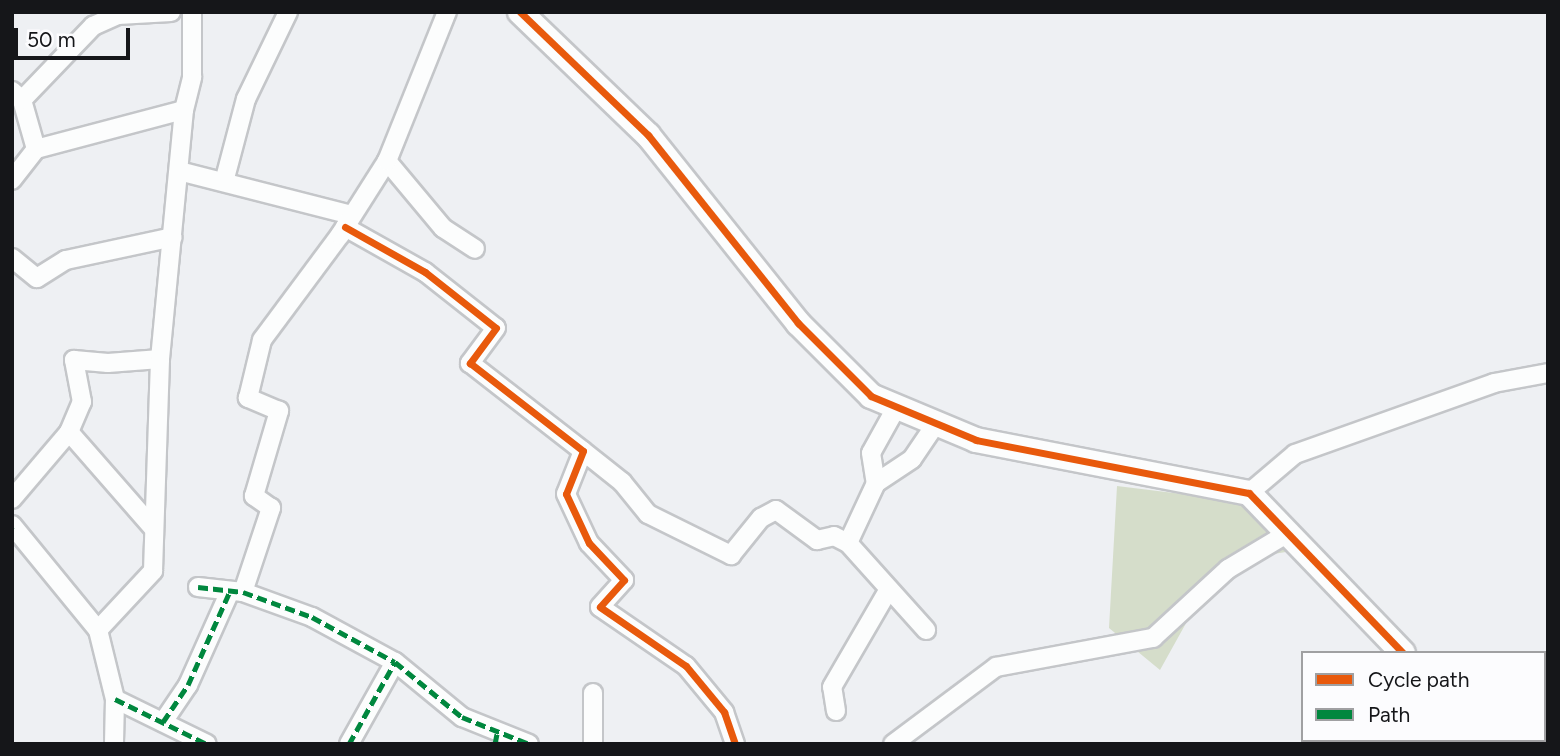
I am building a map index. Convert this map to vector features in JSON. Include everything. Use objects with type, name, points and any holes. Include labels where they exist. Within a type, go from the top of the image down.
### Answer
[{"type":"street","points":[[36,149],[17,95],[87,19],[171,12]]},
{"type":"street","points":[[98,630],[153,571],[160,359],[184,110],[192,77],[192,12]]},
{"type":"street","points":[[224,182],[246,99],[288,12]]},
{"type":"street","points":[[163,722],[188,685],[236,591],[271,508],[254,496],[279,411],[248,398],[262,340],[348,221],[387,161],[447,12]]},
{"type":"street","points":[[520,12],[648,135],[798,323],[871,396],[976,440],[1249,493],[1401,651]]},
{"type":"street","points":[[12,180],[36,149],[184,110]]},
{"type":"street","points":[[387,161],[443,228],[475,249]]},
{"type":"street","points":[[179,171],[224,182],[348,221],[425,272],[496,328],[470,363],[622,482],[648,514],[731,555],[761,518],[776,510],[817,540],[834,536],[848,543],[926,631]]},
{"type":"street","points":[[12,258],[37,278],[66,260],[173,237]]},
{"type":"street","points":[[12,499],[69,432],[82,402],[74,359],[108,363],[160,359]]},
{"type":"street","points":[[1249,493],[1295,454],[1494,383],[1548,373]]},
{"type":"street","points":[[876,483],[871,453],[896,408]]},
{"type":"street","points":[[848,543],[876,483],[912,459],[935,425]]},
{"type":"street","points":[[69,432],[154,529]]},
{"type":"street","points":[[583,451],[566,494],[589,543],[624,580],[600,607],[686,666],[724,712],[735,744]]},
{"type":"street","points":[[13,526],[98,630],[115,699],[114,744]]},
{"type":"street","points":[[893,744],[996,667],[1153,638],[1228,569],[1288,534]]},
{"type":"street","points":[[198,587],[236,591],[312,617],[395,662],[462,717],[496,736],[529,744]]},
{"type":"street","points":[[836,711],[832,687],[889,589]]},
{"type":"street","points":[[349,744],[395,662]]},
{"type":"street","points":[[593,692],[593,744]]},
{"type":"street","points":[[115,699],[207,744]]},
{"type":"green space","points":[[1117,486],[1239,501],[1286,552],[1220,562],[1160,670],[1109,628]]},
{"type":"marked path","points":[[198,587],[243,592],[312,617],[395,662],[462,717],[529,744]]},
{"type":"marked path","points":[[163,722],[188,685],[230,591]]},
{"type":"marked path","points":[[349,744],[395,662]]},
{"type":"marked path","points":[[115,699],[207,744]]},
{"type":"marked path","points":[[495,744],[498,729]]},
{"type":"cycle path","points":[[520,12],[648,135],[798,323],[871,396],[976,440],[1249,493],[1401,651]]},
{"type":"cycle path","points":[[345,227],[425,272],[496,328],[470,363],[583,451],[566,494],[589,543],[624,580],[600,607],[686,666],[724,712],[735,744]]}]
